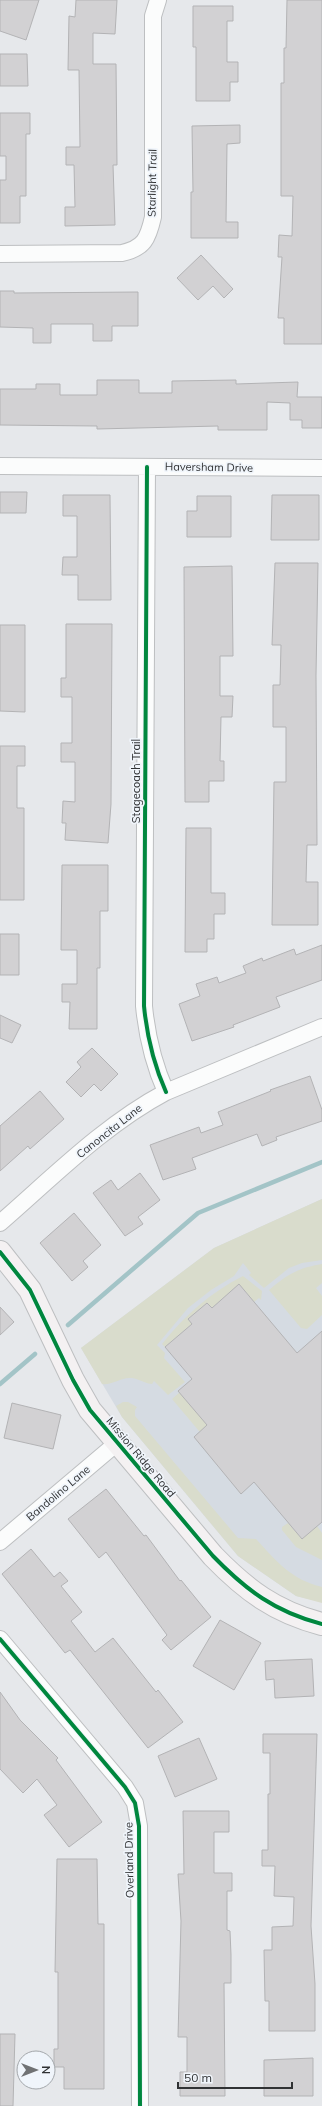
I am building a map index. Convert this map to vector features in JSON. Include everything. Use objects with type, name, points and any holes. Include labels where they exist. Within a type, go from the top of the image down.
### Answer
[{"type":"street","name":"Starlight Trail","points":[[0,254],[122,253],[136,250],[144,243],[150,231],[153,218],[153,16],[158,0]]},
{"type":"street","name":"Haversham Drive","points":[[0,466],[322,468]]},
{"type":"street","name":"Stagecoach Trail","points":[[147,467],[144,1006],[147,1037],[153,1060],[166,1092]]},
{"type":"street","name":"Canoncita Lane","points":[[0,1223],[117,1123],[143,1104],[166,1092],[322,1028]]},
{"type":"street","name":"Mission Ridge Road","points":[[0,1252],[30,1290],[73,1380],[90,1410],[213,1556],[234,1577],[258,1596],[278,1609],[300,1618],[322,1624]]},
{"type":"street","name":"Bandolino Lane","points":[[0,1542],[117,1443]]},
{"type":"street","name":"Overland Drive","points":[[0,1639],[125,1787],[135,1803],[139,1826],[140,2106]]},
{"type":"shaded area","points":[[322,1199],[322,1602],[296,1596],[238,1556],[122,1417],[81,1348],[214,1248]]},
{"type":"green space","points":[[322,1199],[322,1260],[302,1263],[289,1268],[264,1288],[249,1275],[251,1273],[243,1263],[234,1276],[211,1290],[188,1308],[157,1345],[165,1353],[164,1358],[185,1382],[168,1395],[154,1381],[152,1384],[149,1384],[134,1378],[127,1378],[109,1384],[102,1384],[81,1348],[214,1248]]},
{"type":"green space","points":[[322,1264],[322,1283],[316,1288],[322,1296],[322,1315],[307,1329],[301,1328],[269,1290],[294,1272]]},
{"type":"green space","points":[[243,1276],[262,1291],[261,1300],[259,1298],[254,1302],[239,1285],[212,1308],[207,1303],[188,1319],[192,1324],[165,1347],[162,1344],[189,1314],[209,1297]]},
{"type":"green space","points":[[180,1392],[209,1425],[202,1431],[199,1431],[172,1399]]},
{"type":"green space","points":[[123,1402],[128,1402],[137,1407],[135,1410],[135,1416],[238,1538],[256,1539],[285,1569],[293,1575],[311,1584],[322,1587],[322,1603],[296,1596],[238,1556],[122,1417],[116,1406]]},
{"type":"green space","points":[[288,1523],[302,1539],[317,1526],[322,1533],[322,1560],[296,1547],[282,1530],[282,1527]]},
{"type":"building","points":[[0,0],[39,0],[26,40],[0,31]]},
{"type":"building","points":[[76,0],[117,0],[115,34],[93,33],[93,64],[116,64],[117,165],[113,165],[115,225],[65,226],[65,207],[75,207],[74,165],[66,165],[66,147],[80,147],[79,70],[68,70],[69,16],[75,17]]},
{"type":"building","points":[[287,0],[322,0],[322,344],[284,344],[284,318],[278,318],[282,257],[278,257],[279,235],[292,236],[293,196],[281,196],[281,83],[284,83],[284,48],[286,48]]},
{"type":"building","points":[[193,6],[233,6],[233,21],[227,21],[227,62],[238,62],[238,82],[230,82],[230,101],[196,101],[196,47],[193,47]]},
{"type":"building","points":[[0,54],[27,54],[28,86],[0,86]]},
{"type":"building","points":[[0,113],[30,113],[30,134],[26,134],[26,196],[20,196],[20,223],[0,223],[0,180],[6,180],[6,156],[0,156]]},
{"type":"building","points":[[240,125],[240,143],[227,144],[226,222],[238,222],[238,238],[191,238],[191,192],[193,192],[192,126]]},
{"type":"building","points":[[201,255],[233,289],[224,298],[213,286],[198,300],[177,278]]},
{"type":"building","points":[[0,291],[14,291],[14,293],[138,292],[138,326],[112,326],[112,341],[93,341],[93,324],[51,324],[51,343],[33,343],[33,328],[0,327]]},
{"type":"building","points":[[97,380],[139,380],[139,393],[172,393],[172,381],[236,380],[236,384],[298,382],[297,397],[322,397],[322,428],[302,428],[302,420],[290,420],[290,403],[267,402],[267,430],[218,430],[218,426],[97,429],[97,426],[0,425],[0,389],[36,389],[36,384],[60,384],[60,395],[97,395]]},
{"type":"building","points":[[0,492],[27,492],[26,513],[0,513]]},
{"type":"building","points":[[63,495],[110,495],[111,600],[78,600],[78,575],[62,575],[63,557],[77,557],[77,516],[63,516]]},
{"type":"building","points":[[272,495],[319,495],[319,540],[271,540]]},
{"type":"building","points":[[197,496],[231,496],[231,537],[187,537],[187,511],[197,511]]},
{"type":"building","points":[[275,563],[318,563],[316,675],[317,845],[307,845],[306,882],[318,882],[318,925],[272,925],[274,782],[286,782],[286,727],[273,727],[273,685],[280,685],[281,645],[272,645]]},
{"type":"building","points":[[232,566],[233,656],[220,656],[220,696],[233,696],[232,717],[221,717],[220,761],[224,761],[224,781],[209,781],[209,802],[185,802],[184,567]]},
{"type":"building","points":[[66,624],[112,624],[111,804],[108,843],[65,840],[66,823],[62,823],[63,801],[75,802],[75,762],[61,762],[61,743],[72,743],[72,697],[61,697],[61,678],[66,678]]},
{"type":"building","points":[[0,625],[25,625],[25,712],[0,711]]},
{"type":"building","points":[[0,746],[25,746],[25,766],[17,766],[17,808],[24,808],[24,900],[0,900]]},
{"type":"building","points":[[186,828],[211,828],[211,893],[225,893],[225,914],[214,914],[214,939],[207,939],[207,952],[185,952]]},
{"type":"building","points":[[62,865],[108,865],[108,911],[100,911],[100,968],[97,968],[97,1029],[69,1029],[70,1002],[62,1002],[62,984],[77,984],[77,950],[61,950]]},
{"type":"building","points":[[0,934],[19,934],[19,975],[0,975]]},
{"type":"building","points":[[322,945],[322,980],[276,997],[280,1007],[233,1025],[234,1027],[192,1041],[179,1004],[200,996],[196,984],[217,977],[219,983],[246,973],[243,966],[262,958],[263,961],[294,949],[296,955]]},
{"type":"building","points":[[0,1015],[21,1025],[12,1043],[0,1038]]},
{"type":"building","points":[[92,1048],[118,1074],[101,1091],[94,1084],[81,1097],[66,1082],[81,1067],[77,1062]]},
{"type":"building","points":[[310,1076],[322,1110],[322,1121],[276,1137],[277,1140],[262,1146],[257,1134],[192,1158],[196,1169],[163,1180],[150,1145],[199,1127],[201,1133],[223,1125],[218,1112],[271,1091],[270,1090]]},
{"type":"building","points":[[40,1091],[64,1119],[30,1149],[28,1146],[0,1171],[0,1126]]},
{"type":"building","points":[[140,1173],[160,1200],[138,1217],[143,1224],[125,1236],[93,1193],[111,1180],[118,1190]]},
{"type":"building","points":[[74,1213],[101,1245],[83,1261],[88,1267],[72,1281],[40,1243]]},
{"type":"building","points":[[239,1284],[297,1353],[322,1331],[322,1522],[302,1539],[254,1482],[241,1494],[194,1437],[207,1425],[178,1391],[192,1379],[165,1347],[192,1324],[188,1319],[207,1303],[212,1308]]},
{"type":"building","points":[[0,1307],[14,1322],[0,1335]]},
{"type":"building","points":[[12,1403],[61,1415],[53,1449],[4,1438]]},
{"type":"building","points":[[106,1489],[144,1536],[146,1535],[180,1581],[181,1580],[211,1617],[171,1650],[162,1640],[167,1635],[106,1552],[99,1558],[68,1519]]},
{"type":"building","points":[[31,1549],[54,1577],[60,1572],[68,1581],[61,1586],[82,1612],[71,1621],[95,1652],[113,1638],[156,1692],[158,1690],[183,1722],[148,1748],[70,1650],[65,1653],[2,1574]]},
{"type":"building","points":[[220,1620],[261,1643],[234,1690],[193,1666]]},
{"type":"building","points":[[312,1659],[314,1696],[275,1698],[274,1679],[266,1680],[265,1661]]},
{"type":"building","points":[[0,1692],[20,1720],[58,1758],[56,1760],[102,1822],[69,1847],[44,1815],[57,1805],[37,1779],[23,1793],[0,1769]]},
{"type":"building","points":[[263,1734],[317,1734],[311,1926],[315,1984],[315,2031],[269,2031],[269,2001],[265,2001],[264,1950],[272,1950],[272,1927],[293,1926],[294,1897],[274,1896],[275,1866],[262,1866],[262,1850],[268,1850],[268,1794],[270,1794],[270,1753],[263,1753]]},
{"type":"building","points":[[199,1738],[217,1779],[175,1797],[158,1756]]},
{"type":"building","points":[[183,1811],[229,1811],[229,1832],[214,1832],[214,1873],[232,1873],[232,1891],[227,1891],[227,1930],[230,1931],[231,1983],[224,1983],[225,2096],[180,2096],[180,2072],[187,2072],[187,2037],[178,2037],[181,1921],[178,1874],[184,1874]]},
{"type":"building","points":[[57,1859],[97,1859],[98,1924],[104,1924],[104,2089],[64,2089],[64,2067],[56,2067],[56,2050],[54,2050],[58,2049],[58,1972],[55,1972]]},
{"type":"building","points":[[0,2034],[15,2034],[13,2106],[0,2106]]},
{"type":"building","points":[[313,2058],[313,2096],[264,2096],[264,2060]]},
{"type":"waterway","points":[[68,1325],[198,1213],[322,1162]]},
{"type":"waterway","points":[[0,1384],[35,1354]]},
{"type":"cycle path","points":[[147,467],[144,1006],[151,1050],[166,1092]]},
{"type":"cycle path","points":[[0,1252],[30,1290],[73,1380],[90,1410],[213,1556],[237,1579],[262,1598],[290,1613],[322,1624]]},
{"type":"cycle path","points":[[0,1639],[125,1787],[135,1803],[139,1826],[140,2106]]}]
